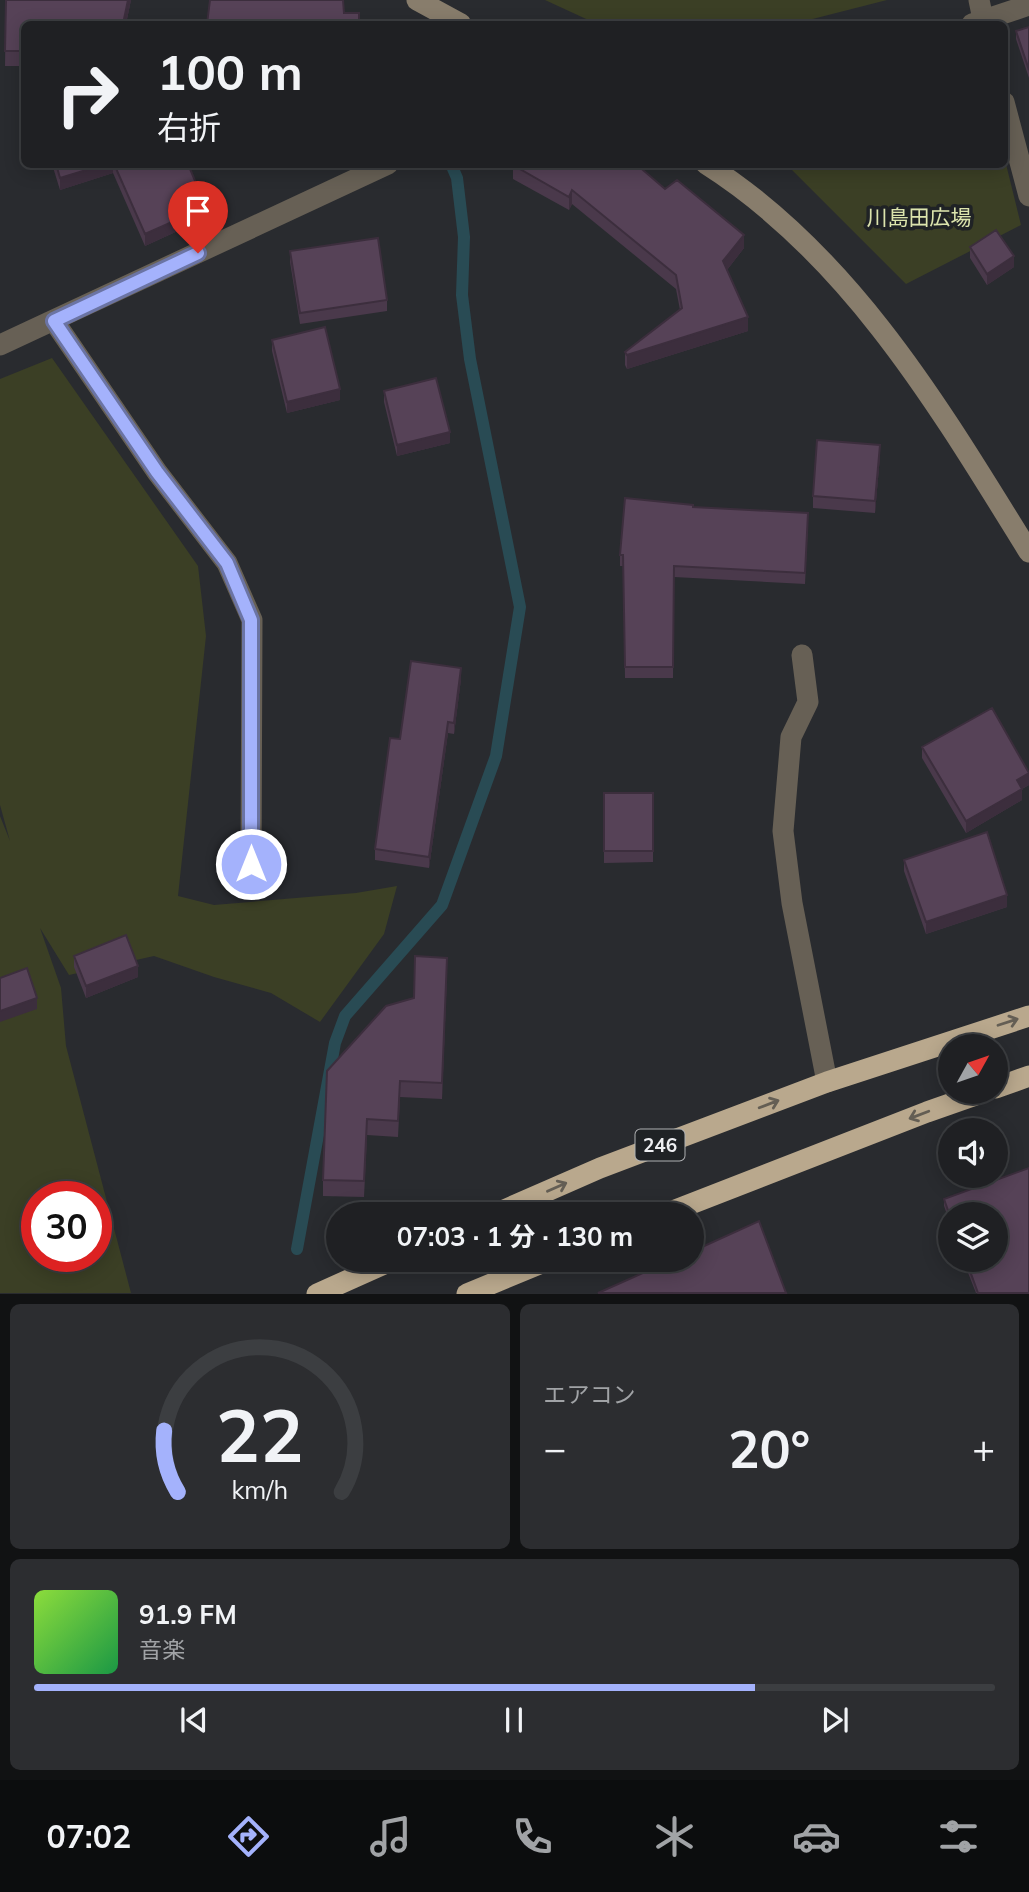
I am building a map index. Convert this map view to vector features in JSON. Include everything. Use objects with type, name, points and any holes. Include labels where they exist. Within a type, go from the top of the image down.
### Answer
[{"type":"highway","name":"246","points":[[522,1202],[600,1168],[827,1082],[1029,1016]]},
{"type":"highway","points":[[1008,1084],[1029,1076]]},
{"type":"highway","points":[[696,1202],[950,1104]]},
{"type":"highway","points":[[317,1293],[365,1272]]},
{"type":"highway","points":[[467,1293],[519,1272]]},
{"type":"street","points":[[417,0],[456,21]]},
{"type":"street","points":[[979,0],[980,21]]},
{"type":"street","points":[[988,21],[1029,5]]},
{"type":"street","points":[[1008,117],[1029,196]]},
{"type":"street","points":[[0,345],[379,168]]},
{"type":"street","points":[[712,168],[730,180],[812,250],[895,344],[1029,552]]},
{"type":"street","points":[[54,321],[157,472],[227,563],[251,620],[251,864]]},
{"type":"street","points":[[802,655],[808,702],[791,737],[783,831],[792,903],[827,1082]]},
{"type":"green space","points":[[545,0],[887,0],[805,21],[590,21]]},
{"type":"green space","name":"川島田広場","points":[[790,168],[1007,168],[1021,225],[906,284]]},
{"type":"green space","points":[[52,358],[198,566],[206,636],[178,896],[214,905],[356,893],[397,886],[384,934],[320,1022],[271,993],[154,956],[69,975],[40,928],[61,988],[66,1046],[102,1181],[21,1181],[21,1272],[112,1272],[112,1221],[131,1293],[0,1293],[0,816],[10,841],[0,805],[0,379]]},
{"type":"building","points":[[6,0],[128,0],[124,21],[21,21],[21,51],[5,51]]},
{"type":"building","points":[[210,0],[343,0],[344,13],[359,13],[359,21],[207,21]]},
{"type":"building","points":[[1029,27],[1029,70],[1016,31]]},
{"type":"building","points":[[57,168],[93,168],[60,178]]},
{"type":"building","points":[[116,168],[190,168],[206,207],[145,234]]},
{"type":"building","points":[[518,168],[641,168],[665,189],[677,180],[744,235],[723,261],[748,317],[627,355],[625,352],[682,308],[676,275],[572,190],[569,197]]},
{"type":"building","points":[[996,230],[1014,256],[987,274],[970,247]]},
{"type":"building","points":[[378,238],[387,300],[300,313],[290,251]]},
{"type":"building","points":[[325,327],[340,389],[287,402],[272,340]]},
{"type":"building","points":[[436,378],[450,432],[397,445],[384,391]]},
{"type":"building","points":[[817,440],[880,445],[875,501],[813,496]]},
{"type":"building","points":[[625,498],[693,507],[808,513],[805,573],[674,566],[673,667],[625,667],[623,555],[620,555]]},
{"type":"building","points":[[411,661],[461,668],[454,723],[448,722],[429,857],[375,849],[390,738],[400,739]]},
{"type":"building","points":[[992,708],[1029,773],[1017,780],[1022,789],[966,821],[922,747]]},
{"type":"building","points":[[604,793],[653,793],[653,851],[604,851]]},
{"type":"building","points":[[987,832],[1007,895],[926,922],[904,860]]},
{"type":"building","points":[[126,935],[138,966],[86,986],[74,956]]},
{"type":"building","points":[[415,956],[447,958],[442,1083],[400,1081],[398,1121],[367,1119],[364,1181],[323,1180],[327,1071],[386,1006],[414,998]]},
{"type":"building","points":[[27,968],[37,998],[0,1011],[0,978]]},
{"type":"building","points":[[1029,1168],[1029,1293],[978,1293],[970,1272],[1008,1272],[1008,1202],[945,1202],[944,1199],[974,1188],[1008,1188],[1008,1176]]},
{"type":"building","points":[[759,1221],[786,1293],[598,1293],[645,1272],[704,1272],[704,1246]]},
{"type":"waterway","points":[[297,1249],[335,1043],[345,1016],[442,905],[496,756],[520,607],[470,359],[462,295],[464,237],[457,178],[453,168]]},
{"type":"route","points":[[198,253],[54,321],[157,472],[227,563],[251,620],[251,864]]}]
